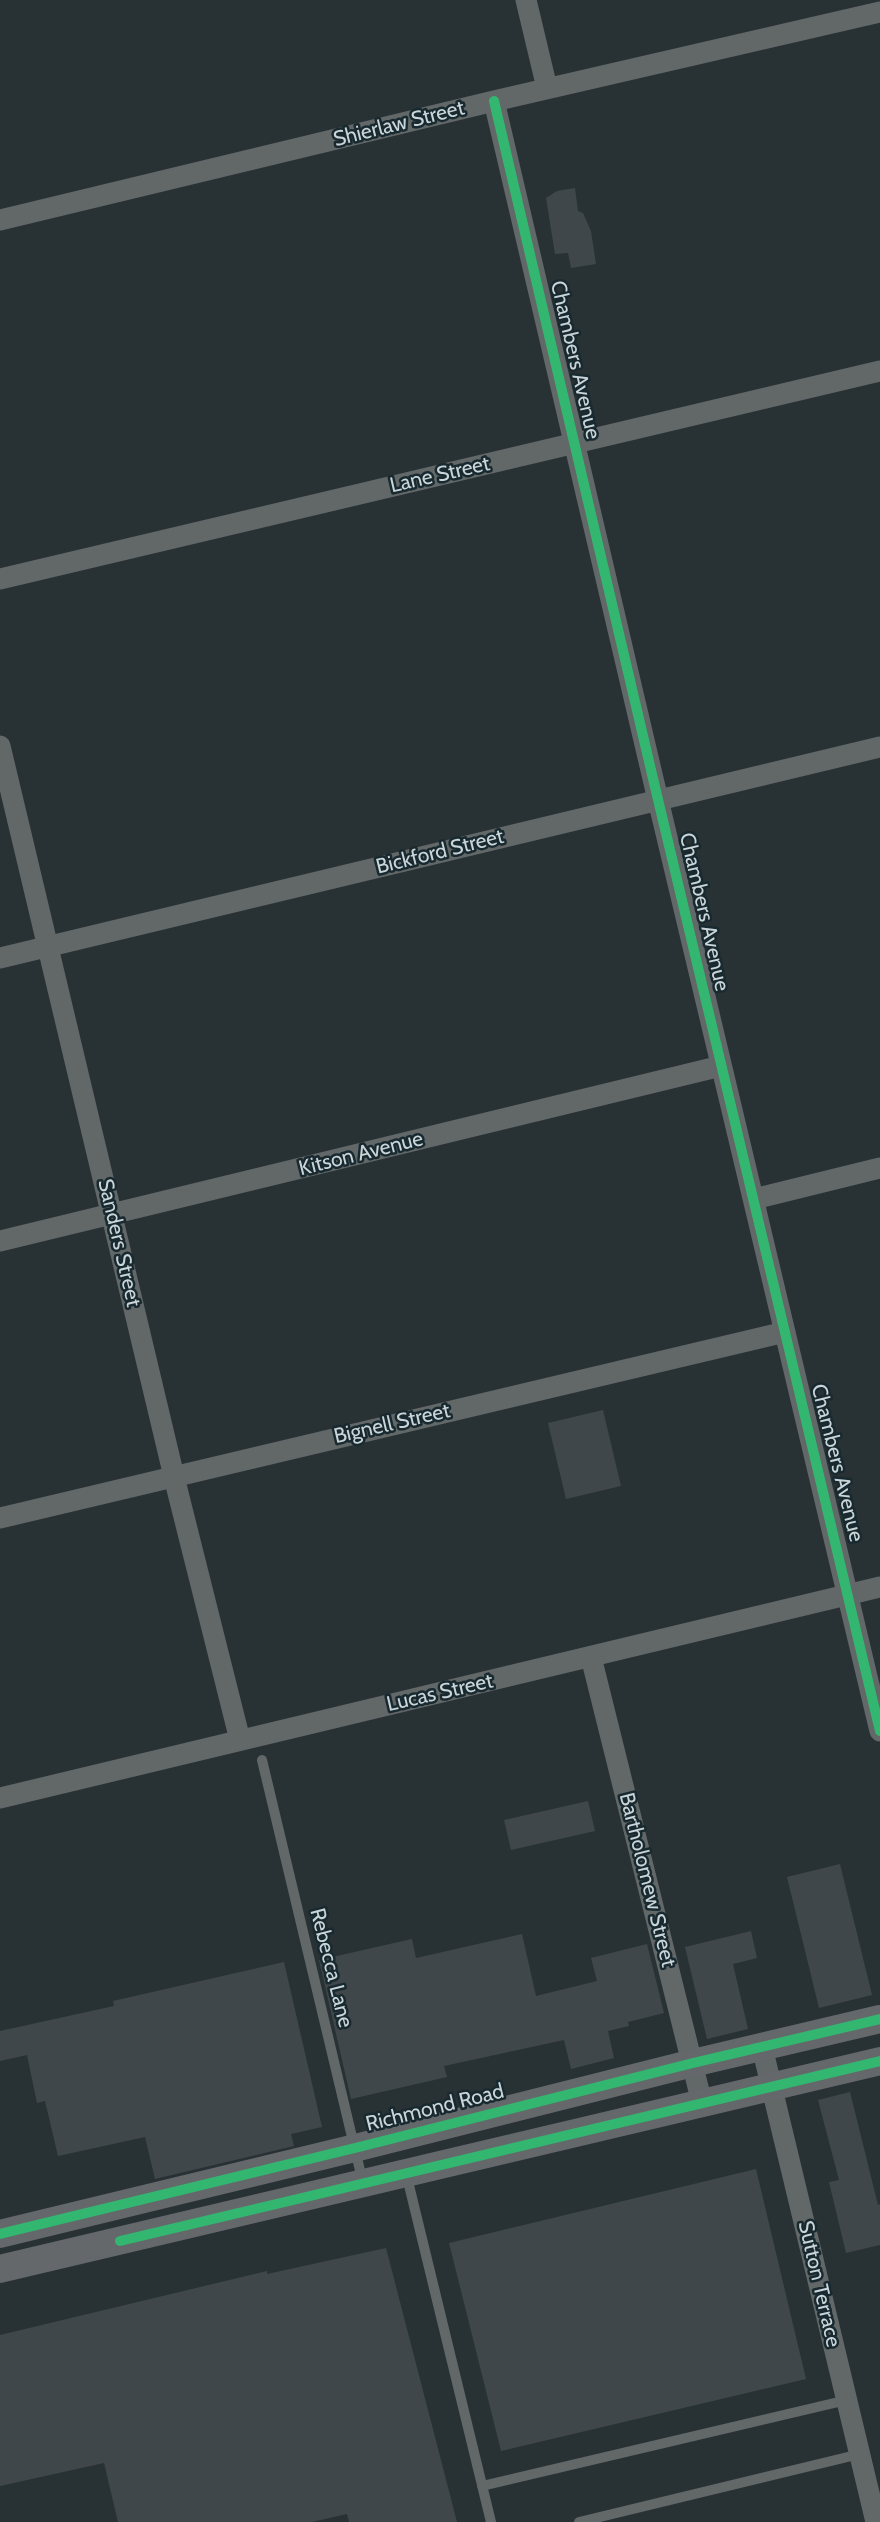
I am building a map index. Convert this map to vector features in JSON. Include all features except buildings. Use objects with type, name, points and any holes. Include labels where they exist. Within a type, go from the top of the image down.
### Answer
[{"type":"main road","name":"Richmond Road","points":[[0,2234],[880,2019]]},
{"type":"main road","points":[[0,2269],[880,2061]]},
{"type":"street","points":[[526,0],[547,88]]},
{"type":"street","name":"Shierlaw Street","points":[[0,220],[547,88],[880,12]]},
{"type":"street","name":"Chambers Avenue","points":[[494,101],[880,1731]]},
{"type":"street","name":"Lane Street","points":[[0,579],[880,370]]},
{"type":"street","name":"Sanders Street","points":[[0,746],[240,1740]]},
{"type":"street","name":"Bickford Street","points":[[0,958],[880,747]]},
{"type":"street","name":"Kitson Avenue","points":[[0,1241],[721,1066]]},
{"type":"street","points":[[754,1199],[880,1168]]},
{"type":"street","name":"Bignell Street","points":[[0,1518],[785,1332]]},
{"type":"street","name":"Lucas Street","points":[[0,1798],[880,1587]]},
{"type":"street","name":"Bartholomew Street","points":[[591,1657],[702,2103]]},
{"type":"street","name":"Sutton Terrace","points":[[762,2046],[876,2522]]},
{"type":"lane","name":"Rebecca Lane","points":[[262,1760],[363,2184]]},
{"type":"lane","points":[[406,2173],[491,2522]]},
{"type":"lane","points":[[482,2486],[846,2400]]},
{"type":"lane","points":[[579,2522],[859,2454]]},
{"type":"cycle path","points":[[494,101],[880,1731]]},
{"type":"cycle path","points":[[0,2234],[880,2019]]},
{"type":"cycle path","points":[[120,2241],[880,2061]]}]
